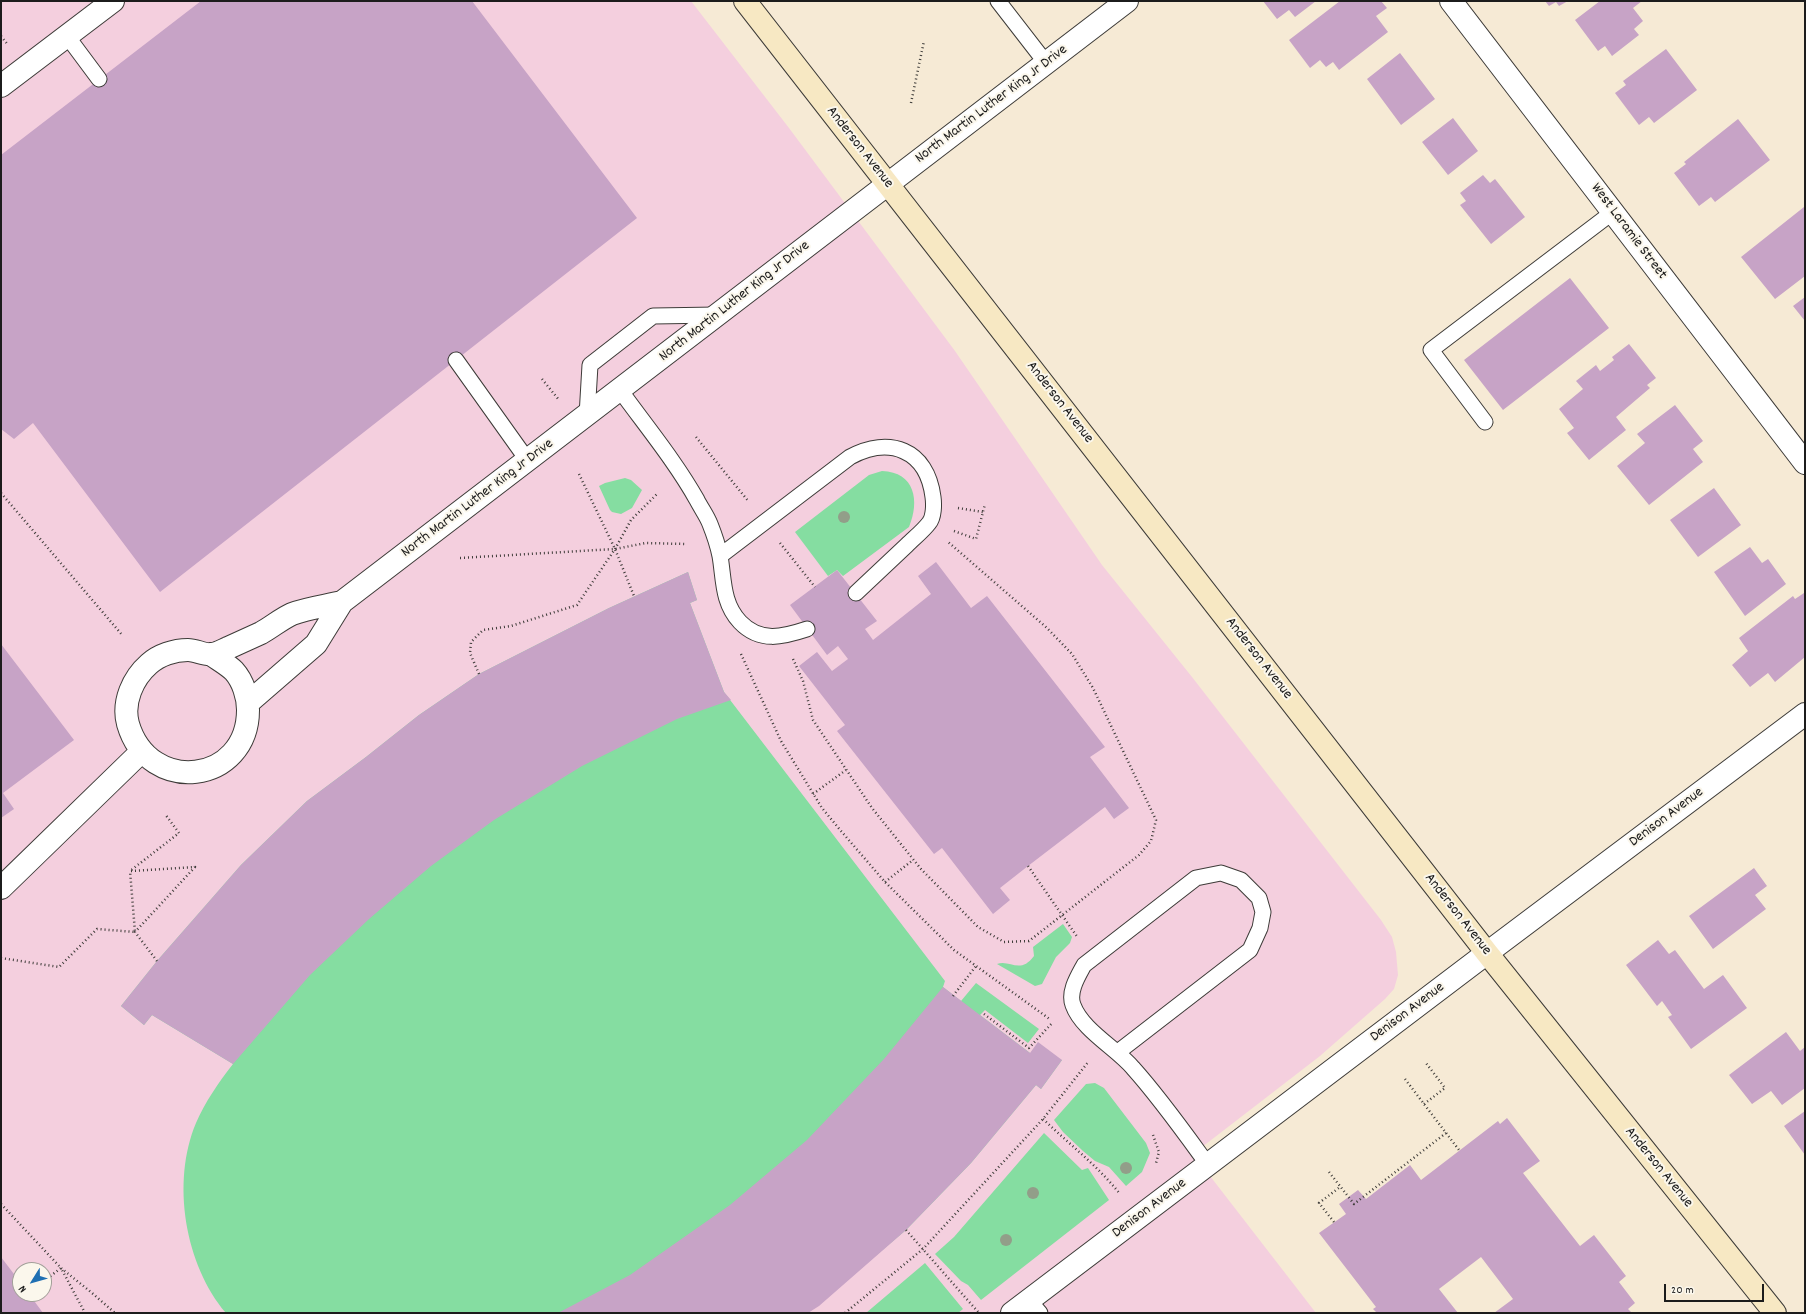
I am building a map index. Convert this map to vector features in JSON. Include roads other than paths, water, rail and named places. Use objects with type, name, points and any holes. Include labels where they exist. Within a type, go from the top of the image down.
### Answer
[{"type":"main road","name":"Anderson Avenue","points":[[745,1],[1487,953],[1775,1313]]},
{"type":"street","points":[[1,86],[113,1]]},
{"type":"street","name":"North Martin Luther King Jr Drive","points":[[248,703],[316,644],[342,602],[587,416],[1127,1]]},
{"type":"street","name":"West Laramie Street","points":[[1451,1],[1805,463]]},
{"type":"street","name":"North Martin Luther King Jr Drive","points":[[212,655],[261,633],[292,614],[342,602]]},
{"type":"street","points":[[188,650],[212,655],[234,672],[243,686],[248,703],[248,721],[243,737],[234,752],[220,763],[205,770],[187,773],[170,770],[154,763],[141,752],[132,736],[127,720],[127,702],[132,686],[142,671],[155,660],[171,652],[188,650]]},
{"type":"street","name":"Denison Avenue","points":[[1012,1313],[1034,1306],[1208,1165],[1805,714]]},
{"type":"street","points":[[1,888],[141,752]]},
{"type":"lane","points":[[998,1],[1046,63]]},
{"type":"lane","points":[[67,36],[99,79]]},
{"type":"lane","points":[[1485,422],[1431,350],[1613,212]]},
{"type":"lane","points":[[587,416],[590,365],[653,316],[717,315]]},
{"type":"lane","points":[[456,360],[528,461]]},
{"type":"lane","points":[[620,390],[686,482],[710,524],[720,556],[723,587],[726,599],[739,621],[747,628],[762,636],[783,637],[808,629]]},
{"type":"lane","points":[[720,556],[850,457],[865,449],[886,446],[907,451],[924,467],[932,488],[934,504],[930,522],[856,594]]},
{"type":"lane","points":[[1118,1052],[1250,950],[1260,928],[1263,912],[1259,898],[1241,880],[1221,873],[1196,878],[1084,965],[1074,983],[1073,1004],[1083,1022],[1118,1052],[1134,1069],[1208,1165]]}]
